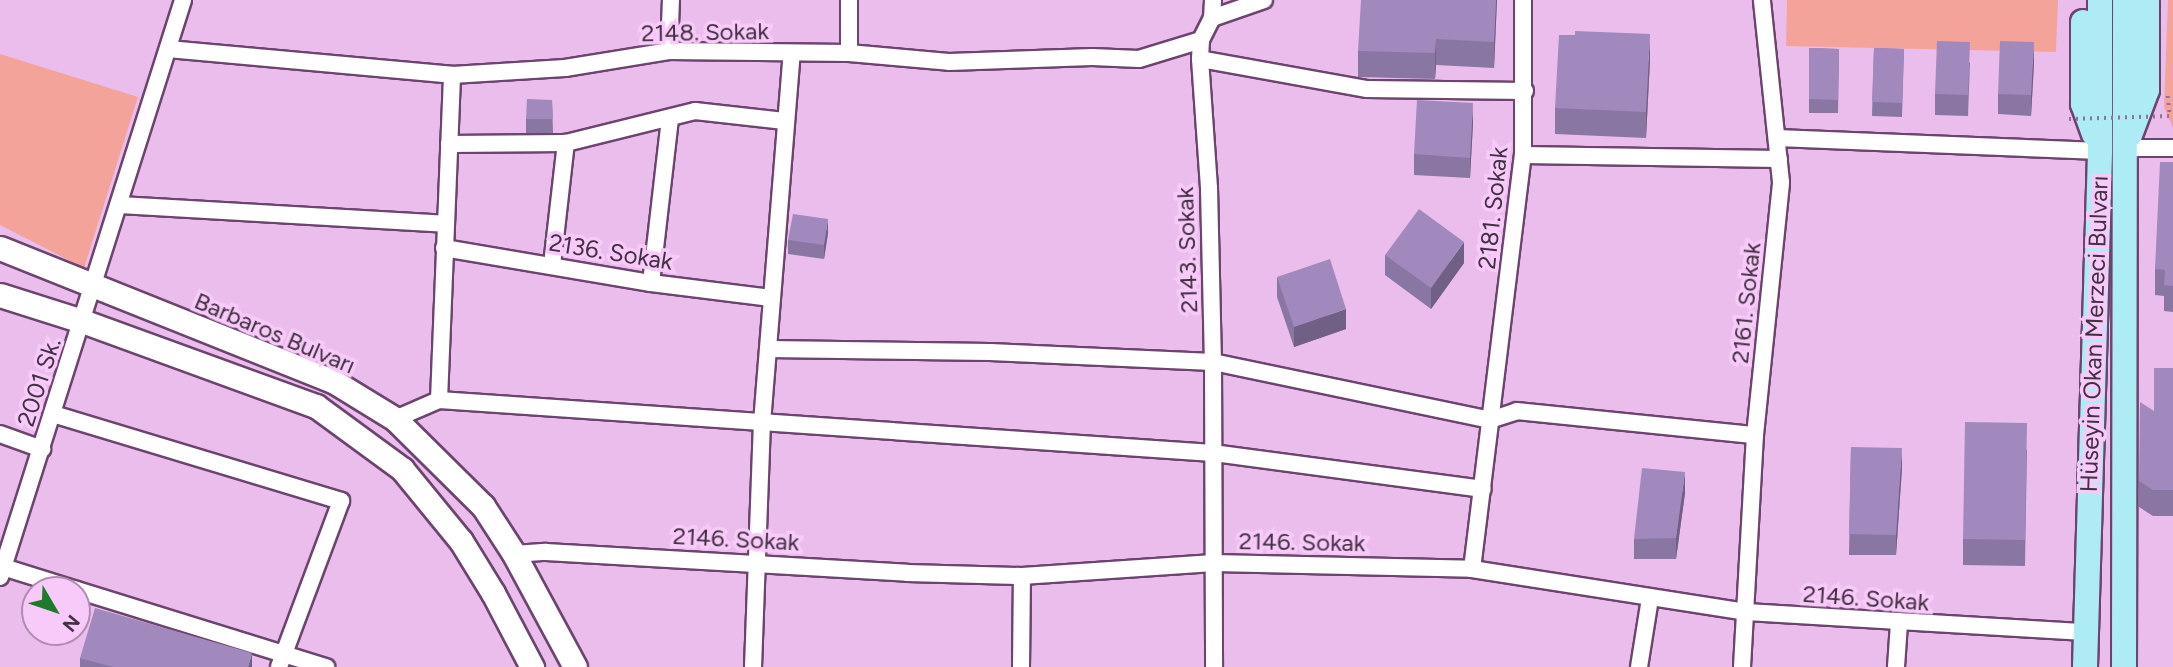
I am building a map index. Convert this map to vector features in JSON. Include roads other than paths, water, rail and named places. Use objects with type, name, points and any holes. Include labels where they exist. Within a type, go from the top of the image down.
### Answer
[{"type":"main road","points":[[2083,0],[2083,104],[2100,151]]},
{"type":"main road","name":"Hüseyin Okan Merzeci Bulvarı","points":[[2085,667],[2100,151],[2100,0]]},
{"type":"main road","name":"Hüseyin Okan Merzeci Bulvarı","points":[[2124,667],[2125,0]]},
{"type":"main road","points":[[2125,148],[2147,90],[2147,0]]},
{"type":"street","name":"2001 Sk.","points":[[2,572],[183,0]]},
{"type":"street","points":[[669,51],[671,0]]},
{"type":"street","points":[[849,0],[849,53]]},
{"type":"street","name":"2143. Sokak","points":[[1213,0],[1212,18],[1201,40],[1200,59],[1209,188],[1213,362],[1214,667]]},
{"type":"street","points":[[1212,18],[1264,0]]},
{"type":"street","name":"2181. Sokak","points":[[1472,569],[1523,155],[1524,0]]},
{"type":"street","name":"2161. Sokak","points":[[1742,667],[1755,435],[1781,181],[1762,0]]},
{"type":"street","name":"2148. Sokak","points":[[168,49],[452,75],[565,68],[669,51],[849,53],[949,62],[1092,57],[1139,59],[1201,40]]},
{"type":"street","points":[[753,667],[759,563],[762,423],[784,121],[792,53]]},
{"type":"street","points":[[1200,59],[1367,89],[1525,92]]},
{"type":"street","points":[[439,400],[452,75]]},
{"type":"street","points":[[449,144],[566,143],[695,111],[784,121]]},
{"type":"street","points":[[651,283],[670,118]]},
{"type":"street","points":[[1777,138],[2100,151]]},
{"type":"street","points":[[552,265],[566,143]]},
{"type":"street","points":[[2125,148],[2173,148]]},
{"type":"street","points":[[1523,155],[1779,159]]},
{"type":"street","points":[[119,205],[445,224]]},
{"type":"street","name":"Barbaros Bulvarı","points":[[0,248],[332,381],[395,419],[483,506],[514,554],[575,667]]},
{"type":"street","name":"2136. Sokak","points":[[444,248],[651,283],[771,298]]},
{"type":"street","points":[[0,295],[82,321],[316,406],[402,469],[461,541],[493,593],[532,667]]},
{"type":"street","points":[[768,349],[990,352],[1213,362],[1490,420],[1517,411],[1755,435]]},
{"type":"street","points":[[395,419],[439,400],[1213,453],[1483,489]]},
{"type":"street","points":[[53,414],[341,501],[280,660]]},
{"type":"street","points":[[0,434],[42,449]]},
{"type":"street","name":"2146. Sokak","points":[[514,554],[546,552],[907,573],[1022,576],[1214,563],[1472,569],[1746,612],[2085,632]]},
{"type":"street","points":[[2,572],[21,577]]},
{"type":"street","points":[[1021,667],[1022,576]]},
{"type":"street","points":[[91,595],[280,660],[326,667]]},
{"type":"street","points":[[1639,667],[1650,598]]},
{"type":"street","points":[[1896,667],[1899,623]]}]
